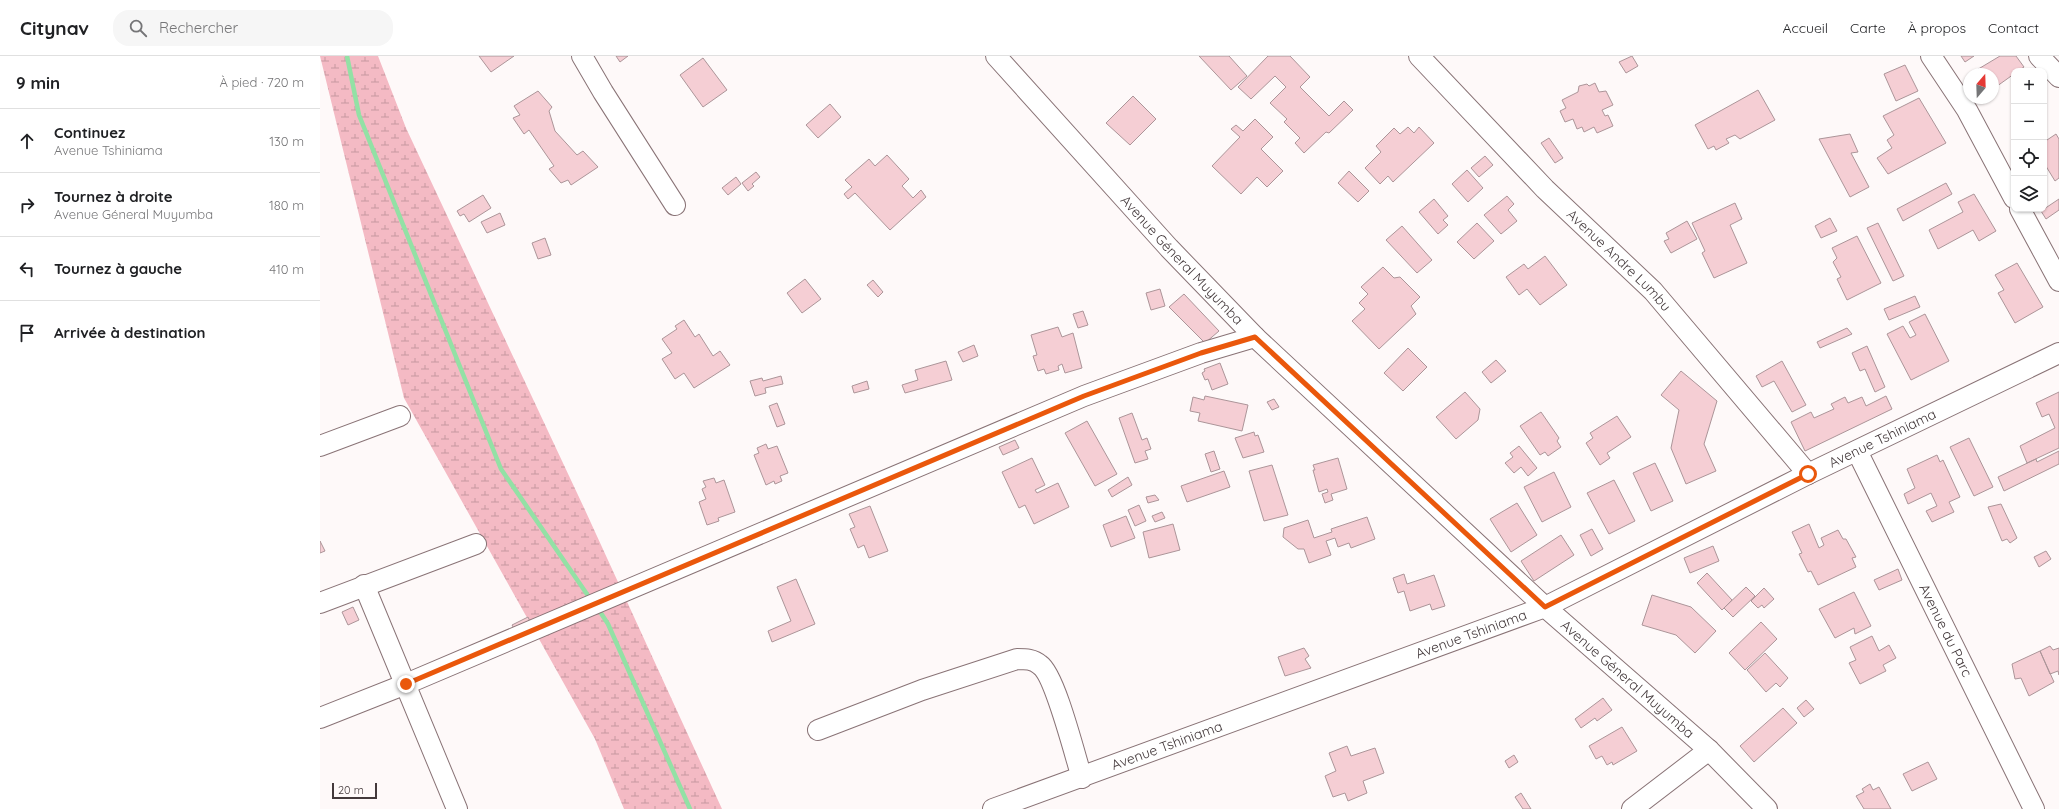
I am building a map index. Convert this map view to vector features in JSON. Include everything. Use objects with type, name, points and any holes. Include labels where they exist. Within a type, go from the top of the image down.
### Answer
[{"type":"street","points":[[582,56],[675,206]]},
{"type":"street","name":"Avenue Géneral Muyumba","points":[[996,56],[1169,248],[1255,337],[1545,607],[1709,750],[1768,809]]},
{"type":"street","name":"Avenue Andre Lumbu","points":[[1419,56],[1545,189],[1653,291],[1808,474]]},
{"type":"street","points":[[1931,56],[1967,110],[2011,192]]},
{"type":"street","points":[[2039,56],[2059,77]]},
{"type":"street","points":[[2022,212],[2059,281]]},
{"type":"street","points":[[320,718],[406,684],[1084,396],[1201,353],[1255,337]]},
{"type":"street","name":"Avenue Tshiniama","points":[[993,809],[1082,778],[1545,607],[1808,474],[2059,353]]},
{"type":"street","points":[[320,446],[400,416]]},
{"type":"street","name":"Avenue du Parc","points":[[1857,451],[2034,809]]},
{"type":"street","points":[[320,603],[364,585],[476,544]]},
{"type":"street","points":[[364,585],[457,809]]},
{"type":"street","points":[[818,730],[922,690],[1017,659],[1028,658],[1042,665],[1052,681],[1082,778]]},
{"type":"street","points":[[1632,809],[1709,750]]},
{"type":"green space","points":[[320,56],[378,56],[406,128],[585,510],[722,809],[624,809],[595,739],[404,398]]},
{"type":"building","points":[[479,56],[514,56],[491,72]]},
{"type":"building","points":[[616,56],[628,56],[620,62]]},
{"type":"building","points":[[1199,56],[1229,56],[1247,76],[1231,90]]},
{"type":"building","points":[[1268,56],[1290,56],[1310,77],[1300,87],[1329,116],[1344,101],[1353,110],[1329,133],[1326,132],[1304,153],[1295,143],[1300,138],[1284,122],[1287,119],[1270,103],[1286,87],[1275,76],[1251,99],[1238,87]]},
{"type":"building","points":[[1632,56],[1638,66],[1626,73],[1619,62]]},
{"type":"building","points":[[1961,56],[1974,56],[1965,62]]},
{"type":"building","points":[[2000,56],[2016,56],[2024,67],[2011,68],[2011,76],[1999,85],[1999,68],[1980,68]]},
{"type":"building","points":[[703,58],[727,90],[703,107],[680,75]]},
{"type":"building","points":[[1905,65],[1918,91],[1896,101],[1884,74]]},
{"type":"building","points":[[1595,83],[1599,92],[1606,91],[1613,105],[1602,110],[1605,116],[1608,115],[1613,126],[1597,133],[1594,127],[1584,132],[1582,127],[1577,129],[1573,119],[1565,122],[1560,111],[1566,108],[1562,100],[1578,92],[1579,86],[1587,84],[1589,86]]},
{"type":"building","points":[[1758,90],[1775,120],[1740,139],[1735,135],[1726,139],[1729,143],[1716,150],[1714,146],[1708,149],[1695,125]]},
{"type":"building","points":[[538,91],[552,107],[549,111],[555,131],[577,155],[583,151],[598,167],[571,185],[568,180],[561,183],[549,169],[554,166],[529,130],[524,134],[513,118],[520,115],[514,106]]},
{"type":"building","points":[[1133,96],[1156,119],[1130,145],[1106,123]]},
{"type":"building","points":[[1919,98],[1946,143],[1888,174],[1877,158],[1892,148],[1887,140],[1894,135],[1883,116]]},
{"type":"building","points":[[830,104],[841,117],[818,138],[806,125]]},
{"type":"building","points":[[1255,119],[1273,137],[1261,149],[1283,171],[1267,187],[1257,177],[1241,194],[1212,166],[1240,137],[1231,129],[1236,125],[1243,131]]},
{"type":"building","points":[[1408,127],[1414,133],[1419,127],[1434,143],[1393,182],[1388,176],[1380,184],[1365,168],[1381,152],[1376,146],[1394,128],[1400,134]]},
{"type":"building","points":[[1850,134],[1858,152],[1851,153],[1869,187],[1850,197],[1819,139]]},
{"type":"building","points":[[2056,134],[2059,139],[2059,178],[2055,181],[2047,168],[2047,140]]},
{"type":"building","points":[[1549,138],[1563,158],[1555,163],[1541,143]]},
{"type":"building","points":[[887,155],[909,179],[902,186],[913,198],[921,190],[926,197],[890,230],[855,193],[848,199],[844,194],[852,187],[845,180],[869,159],[875,166]]},
{"type":"building","points":[[1485,156],[1493,165],[1479,177],[1471,168]]},
{"type":"building","points":[[1467,170],[1483,188],[1468,202],[1452,184]]},
{"type":"building","points":[[1349,171],[1369,191],[1358,202],[1338,183]]},
{"type":"building","points":[[756,172],[760,177],[752,184],[754,186],[748,191],[742,183]]},
{"type":"building","points":[[736,177],[741,184],[728,195],[722,188]]},
{"type":"building","points":[[1946,183],[1952,194],[1903,221],[1897,209]]},
{"type":"building","points":[[1974,194],[1996,231],[1979,241],[1973,230],[1938,249],[1929,230],[1963,212],[1958,202]]},
{"type":"building","points":[[483,195],[491,208],[469,222],[464,214],[460,216],[457,211]]},
{"type":"building","points":[[1507,196],[1514,204],[1508,210],[1517,221],[1501,234],[1484,215]]},
{"type":"building","points":[[1434,199],[1448,216],[1443,220],[1448,225],[1438,234],[1419,212]]},
{"type":"building","points":[[2059,199],[2059,210],[2046,219],[2042,212],[2047,212],[2047,207]]},
{"type":"building","points":[[1735,203],[1742,219],[1730,225],[1747,263],[1714,278],[1702,253],[1705,251],[1692,223]]},
{"type":"building","points":[[500,213],[505,225],[487,233],[481,222]]},
{"type":"building","points":[[1830,218],[1837,231],[1821,238],[1815,226]]},
{"type":"building","points":[[1687,221],[1697,239],[1671,253],[1664,241],[1669,239],[1666,233]]},
{"type":"building","points":[[1477,223],[1494,241],[1474,259],[1457,242]]},
{"type":"building","points":[[1878,223],[1904,276],[1893,281],[1867,228]]},
{"type":"building","points":[[1402,226],[1432,260],[1417,273],[1386,240]]},
{"type":"building","points":[[1857,236],[1881,283],[1847,300],[1837,279],[1841,277],[1833,262],[1837,258],[1832,248]]},
{"type":"building","points":[[545,238],[551,255],[538,259],[532,243]]},
{"type":"building","points":[[1545,256],[1567,285],[1540,305],[1527,289],[1519,295],[1506,277],[1524,264],[1528,269]]},
{"type":"building","points":[[2017,263],[2043,307],[2015,323],[1998,293],[2004,290],[1995,275]]},
{"type":"building","points":[[1383,267],[1394,278],[1400,277],[1420,297],[1411,306],[1416,314],[1379,349],[1352,321],[1365,309],[1359,303],[1368,294],[1361,287]]},
{"type":"building","points":[[805,279],[821,299],[802,313],[787,293]]},
{"type":"building","points":[[873,280],[883,292],[878,297],[867,285]]},
{"type":"building","points":[[1160,289],[1165,306],[1151,310],[1146,293]]},
{"type":"building","points":[[1184,294],[1219,331],[1205,343],[1169,307]]},
{"type":"building","points":[[1915,296],[1920,307],[1889,320],[1884,309]]},
{"type":"building","points":[[1083,311],[1088,325],[1078,328],[1073,314]]},
{"type":"building","points":[[1925,314],[1949,361],[1911,380],[1887,334],[1903,326],[1910,338],[1916,335],[1909,322]]},
{"type":"building","points":[[684,320],[695,337],[699,334],[713,356],[720,351],[730,365],[694,388],[684,373],[675,379],[662,359],[672,353],[662,339],[677,329],[675,326]]},
{"type":"building","points":[[1058,327],[1062,337],[1073,333],[1082,368],[1065,373],[1062,364],[1058,366],[1059,370],[1046,374],[1044,369],[1038,371],[1033,356],[1037,355],[1031,335]]},
{"type":"building","points":[[1847,328],[1852,334],[1820,348],[1817,342]]},
{"type":"building","points":[[974,345],[978,356],[963,362],[958,352]]},
{"type":"building","points":[[1867,346],[1885,387],[1875,392],[1865,369],[1860,371],[1852,353]]},
{"type":"building","points":[[1408,348],[1427,367],[1403,391],[1384,373]]},
{"type":"building","points":[[1496,360],[1506,371],[1491,383],[1482,372]]},
{"type":"building","points":[[946,361],[952,380],[905,393],[902,385],[918,380],[915,370]]},
{"type":"building","points":[[1782,361],[1806,405],[1792,412],[1774,381],[1762,387],[1756,376]]},
{"type":"building","points":[[1220,363],[1228,384],[1212,390],[1208,379],[1205,380],[1202,373],[1205,371],[1204,369]]},
{"type":"building","points":[[1681,371],[1717,401],[1704,444],[1716,471],[1686,484],[1671,448],[1679,410],[1661,395]]},
{"type":"building","points":[[781,376],[783,384],[765,388],[766,393],[755,396],[750,381],[762,378],[763,381]]},
{"type":"building","points":[[867,381],[869,389],[854,393],[852,386]]},
{"type":"building","points":[[1465,392],[1480,409],[1478,420],[1456,439],[1436,417]]},
{"type":"building","points":[[2059,392],[2059,448],[2027,463],[2020,446],[2055,428],[2049,414],[2042,417],[2036,403]]},
{"type":"building","points":[[1205,396],[1248,405],[1242,431],[1198,421],[1200,413],[1190,411],[1193,397],[1204,400]]},
{"type":"building","points":[[1886,396],[1892,409],[1805,451],[1791,422],[1811,412],[1814,418],[1834,409],[1831,404],[1845,397],[1848,403],[1862,397],[1866,406]]},
{"type":"building","points":[[1274,399],[1279,407],[1272,410],[1267,402]]},
{"type":"building","points":[[777,403],[785,424],[777,427],[769,406]]},
{"type":"building","points":[[1541,412],[1559,438],[1557,441],[1561,447],[1548,456],[1545,452],[1540,455],[1520,426]]},
{"type":"building","points":[[1132,413],[1142,440],[1147,438],[1151,449],[1145,451],[1148,459],[1135,463],[1119,418]]},
{"type":"building","points":[[1617,416],[1631,437],[1607,453],[1610,458],[1600,465],[1586,443],[1593,438],[1590,433]]},
{"type":"building","points":[[1087,421],[1117,474],[1095,486],[1065,433]]},
{"type":"building","points":[[1254,432],[1255,436],[1258,435],[1264,452],[1243,458],[1235,438]]},
{"type":"building","points":[[1969,438],[1993,487],[1974,496],[1950,447]]},
{"type":"building","points":[[1015,440],[1019,448],[1003,455],[999,447]]},
{"type":"building","points":[[766,444],[768,449],[777,446],[788,473],[780,476],[782,481],[775,484],[774,481],[766,485],[754,455],[759,453],[757,448]]},
{"type":"building","points":[[1519,446],[1537,468],[1528,476],[1521,467],[1514,473],[1505,463],[1513,457],[1510,453]]},
{"type":"building","points":[[1214,451],[1220,469],[1211,472],[1205,454]]},
{"type":"building","points":[[2059,451],[2059,464],[2004,491],[1998,477],[2036,459],[2037,462]]},
{"type":"building","points":[[1937,455],[1940,462],[1943,460],[1960,497],[1949,502],[1954,512],[1932,522],[1926,511],[1937,506],[1931,493],[1908,504],[1904,494],[1915,488],[1907,469]]},
{"type":"building","points":[[1032,458],[1045,485],[1035,490],[1037,493],[1058,483],[1069,507],[1034,524],[1025,505],[1019,508],[1002,472]]},
{"type":"building","points":[[1338,458],[1347,489],[1331,494],[1333,500],[1325,503],[1322,494],[1328,492],[1327,489],[1319,492],[1313,465]]},
{"type":"building","points":[[1655,463],[1673,501],[1651,511],[1633,473]]},
{"type":"building","points":[[1272,465],[1288,515],[1264,521],[1249,471]]},
{"type":"building","points":[[1224,471],[1230,487],[1187,502],[1181,486]]},
{"type":"building","points":[[1554,472],[1571,507],[1542,522],[1524,487]]},
{"type":"building","points":[[1128,477],[1132,485],[1112,497],[1108,490]]},
{"type":"building","points":[[714,478],[716,483],[724,480],[735,512],[718,518],[719,521],[707,525],[699,502],[706,499],[702,489],[706,487],[703,481]]},
{"type":"building","points":[[1614,480],[1635,521],[1609,534],[1587,493]]},
{"type":"building","points":[[1155,495],[1159,500],[1148,503],[1146,497]]},
{"type":"building","points":[[1517,503],[1537,535],[1511,552],[1490,519]]},
{"type":"building","points":[[2001,504],[2017,538],[2010,543],[2007,539],[2002,541],[1988,507]]},
{"type":"building","points":[[1139,505],[1146,521],[1135,526],[1128,510]]},
{"type":"building","points":[[870,506],[888,551],[869,558],[864,545],[858,548],[850,529],[855,527],[849,514]]},
{"type":"building","points":[[1162,512],[1165,518],[1155,522],[1152,516]]},
{"type":"building","points":[[1126,516],[1135,538],[1111,547],[1103,525]]},
{"type":"building","points":[[1367,517],[1375,539],[1351,548],[1349,543],[1338,547],[1335,538],[1326,541],[1331,555],[1309,563],[1304,549],[1298,549],[1283,537],[1284,528],[1308,520],[1314,538],[1332,532],[1331,529]]},
{"type":"building","points":[[1173,524],[1180,550],[1149,558],[1143,532]]},
{"type":"building","points":[[1809,524],[1819,548],[1824,545],[1821,538],[1838,530],[1843,539],[1846,539],[1856,557],[1852,558],[1856,567],[1818,585],[1811,571],[1808,572],[1799,554],[1802,553],[1792,532]]},
{"type":"building","points":[[1592,529],[1603,549],[1591,556],[1580,535]]},
{"type":"building","points":[[1561,535],[1574,555],[1534,581],[1521,561]]},
{"type":"building","points":[[320,541],[325,551],[320,553]]},
{"type":"building","points":[[1713,546],[1719,561],[1690,573],[1684,558]]},
{"type":"building","points":[[2046,551],[2051,559],[2039,567],[2034,557]]},
{"type":"building","points":[[1898,569],[1902,580],[1879,590],[1874,580]]},
{"type":"building","points":[[1707,573],[1732,600],[1722,610],[1697,583]]},
{"type":"building","points":[[1404,574],[1407,584],[1434,575],[1445,606],[1432,610],[1430,604],[1410,611],[1404,591],[1398,593],[1393,578]]},
{"type":"building","points":[[796,579],[815,624],[772,642],[768,631],[791,621],[777,587]]},
{"type":"building","points":[[1746,587],[1755,596],[1733,617],[1724,608]]},
{"type":"building","points":[[1764,588],[1774,599],[1764,608],[1762,605],[1758,608],[1751,601]]},
{"type":"building","points":[[1854,592],[1871,626],[1855,634],[1854,628],[1835,638],[1819,609]]},
{"type":"building","points":[[1652,595],[1691,607],[1716,631],[1695,653],[1676,635],[1642,625]]},
{"type":"building","points":[[353,607],[359,620],[348,625],[342,612]]},
{"type":"building","points":[[528,617],[532,626],[517,634],[512,625]]},
{"type":"building","points":[[1761,622],[1777,639],[1745,670],[1729,653]]},
{"type":"building","points":[[1872,636],[1879,651],[1889,645],[1896,658],[1883,665],[1886,671],[1860,684],[1849,663],[1856,660],[1850,647]]},
{"type":"building","points":[[2050,646],[2053,650],[2059,648],[2059,675],[2058,671],[2050,674],[2040,651]]},
{"type":"building","points":[[1304,648],[1309,656],[1305,659],[1311,668],[1285,676],[1278,657]]},
{"type":"building","points":[[2040,651],[2054,682],[2029,696],[2021,678],[2015,679],[2012,664]]},
{"type":"building","points":[[1765,653],[1788,678],[1780,687],[1776,683],[1766,692],[1747,670]]},
{"type":"building","points":[[1603,698],[1612,710],[1597,721],[1595,718],[1581,728],[1575,719]]},
{"type":"building","points":[[1806,700],[1814,709],[1804,717],[1797,708]]},
{"type":"building","points":[[1783,708],[1797,723],[1754,762],[1740,746]]},
{"type":"building","points":[[1622,727],[1637,751],[1613,765],[1612,762],[1607,765],[1602,756],[1596,759],[1589,746]]},
{"type":"building","points":[[1347,746],[1351,756],[1375,748],[1384,773],[1363,781],[1367,793],[1348,801],[1345,793],[1333,797],[1325,776],[1336,771],[1329,753]]},
{"type":"building","points":[[1514,755],[1518,762],[1509,768],[1505,761]]},
{"type":"building","points":[[1928,762],[1937,779],[1912,791],[1903,774]]},
{"type":"building","points":[[1870,784],[1873,790],[1879,787],[1891,809],[1864,809],[1856,796],[1864,792],[1862,789]]},
{"type":"building","points":[[1521,793],[1531,809],[1523,809],[1515,797]]},
{"type":"waterway","points":[[347,56],[359,115],[501,469],[591,600]]},
{"type":"waterway","points":[[597,607],[608,624],[690,809]]},
{"type":"route","points":[[406,684],[1084,396],[1201,353],[1255,337],[1545,607],[1808,474]]}]
